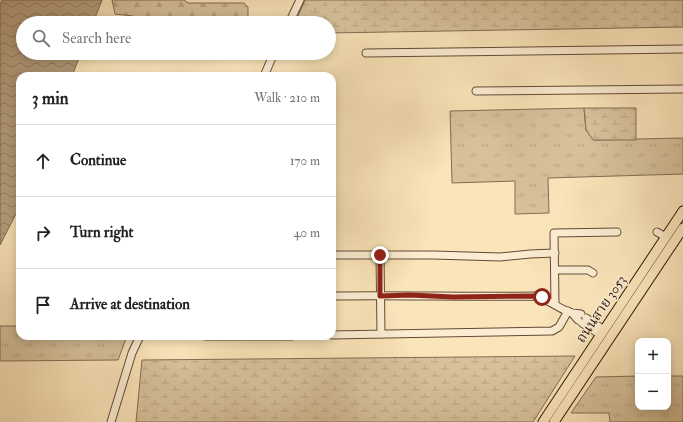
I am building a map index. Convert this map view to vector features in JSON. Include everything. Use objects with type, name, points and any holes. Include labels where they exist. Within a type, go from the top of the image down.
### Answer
[{"type":"main road","name":"ถนนสาย 3053","points":[[543,422],[683,211]]},
{"type":"main road","name":"ถนนสาย 3053","points":[[554,422],[683,228]]},
{"type":"street","points":[[292,16],[300,0]]},
{"type":"street","points":[[366,53],[683,49]]},
{"type":"street","points":[[266,72],[271,60]]},
{"type":"street","points":[[476,91],[683,89]]},
{"type":"street","points":[[555,304],[554,233],[617,232]]},
{"type":"street","points":[[657,232],[666,237]]},
{"type":"street","points":[[336,255],[500,257],[555,253]]},
{"type":"street","points":[[380,255],[381,334]]},
{"type":"street","points":[[555,270],[588,270],[593,273]]},
{"type":"street","points":[[336,296],[410,295],[453,297],[542,297],[603,332]]},
{"type":"street","points":[[336,335],[552,331],[559,327],[570,312]]},
{"type":"street","points":[[111,422],[132,353],[138,340]]},
{"type":"green space","points":[[112,0],[184,0],[188,3],[244,3],[248,7],[248,16],[133,16],[115,14]]},
{"type":"green space","points":[[305,0],[683,0],[683,27],[336,33],[336,16],[298,16]]},
{"type":"green space","points":[[584,108],[586,130],[594,140],[683,138],[683,174],[548,178],[549,213],[515,214],[515,181],[452,183],[450,111]]},
{"type":"green space","points":[[584,108],[636,108],[636,140],[593,140],[586,130]]},
{"type":"green space","points":[[0,326],[16,326],[16,340],[126,340],[118,360],[0,361]]},
{"type":"green space","points":[[575,356],[533,422],[136,422],[142,360]]},
{"type":"green space","points":[[635,376],[635,410],[671,410],[671,376],[683,376],[683,422],[610,422],[609,413],[571,413],[596,377]]},
{"type":"water","points":[[2,0],[102,0],[96,16],[16,16],[16,60],[78,60],[74,72],[16,72],[16,214],[0,245],[0,4]]},
{"type":"route","points":[[380,255],[380,296],[542,297]]}]
